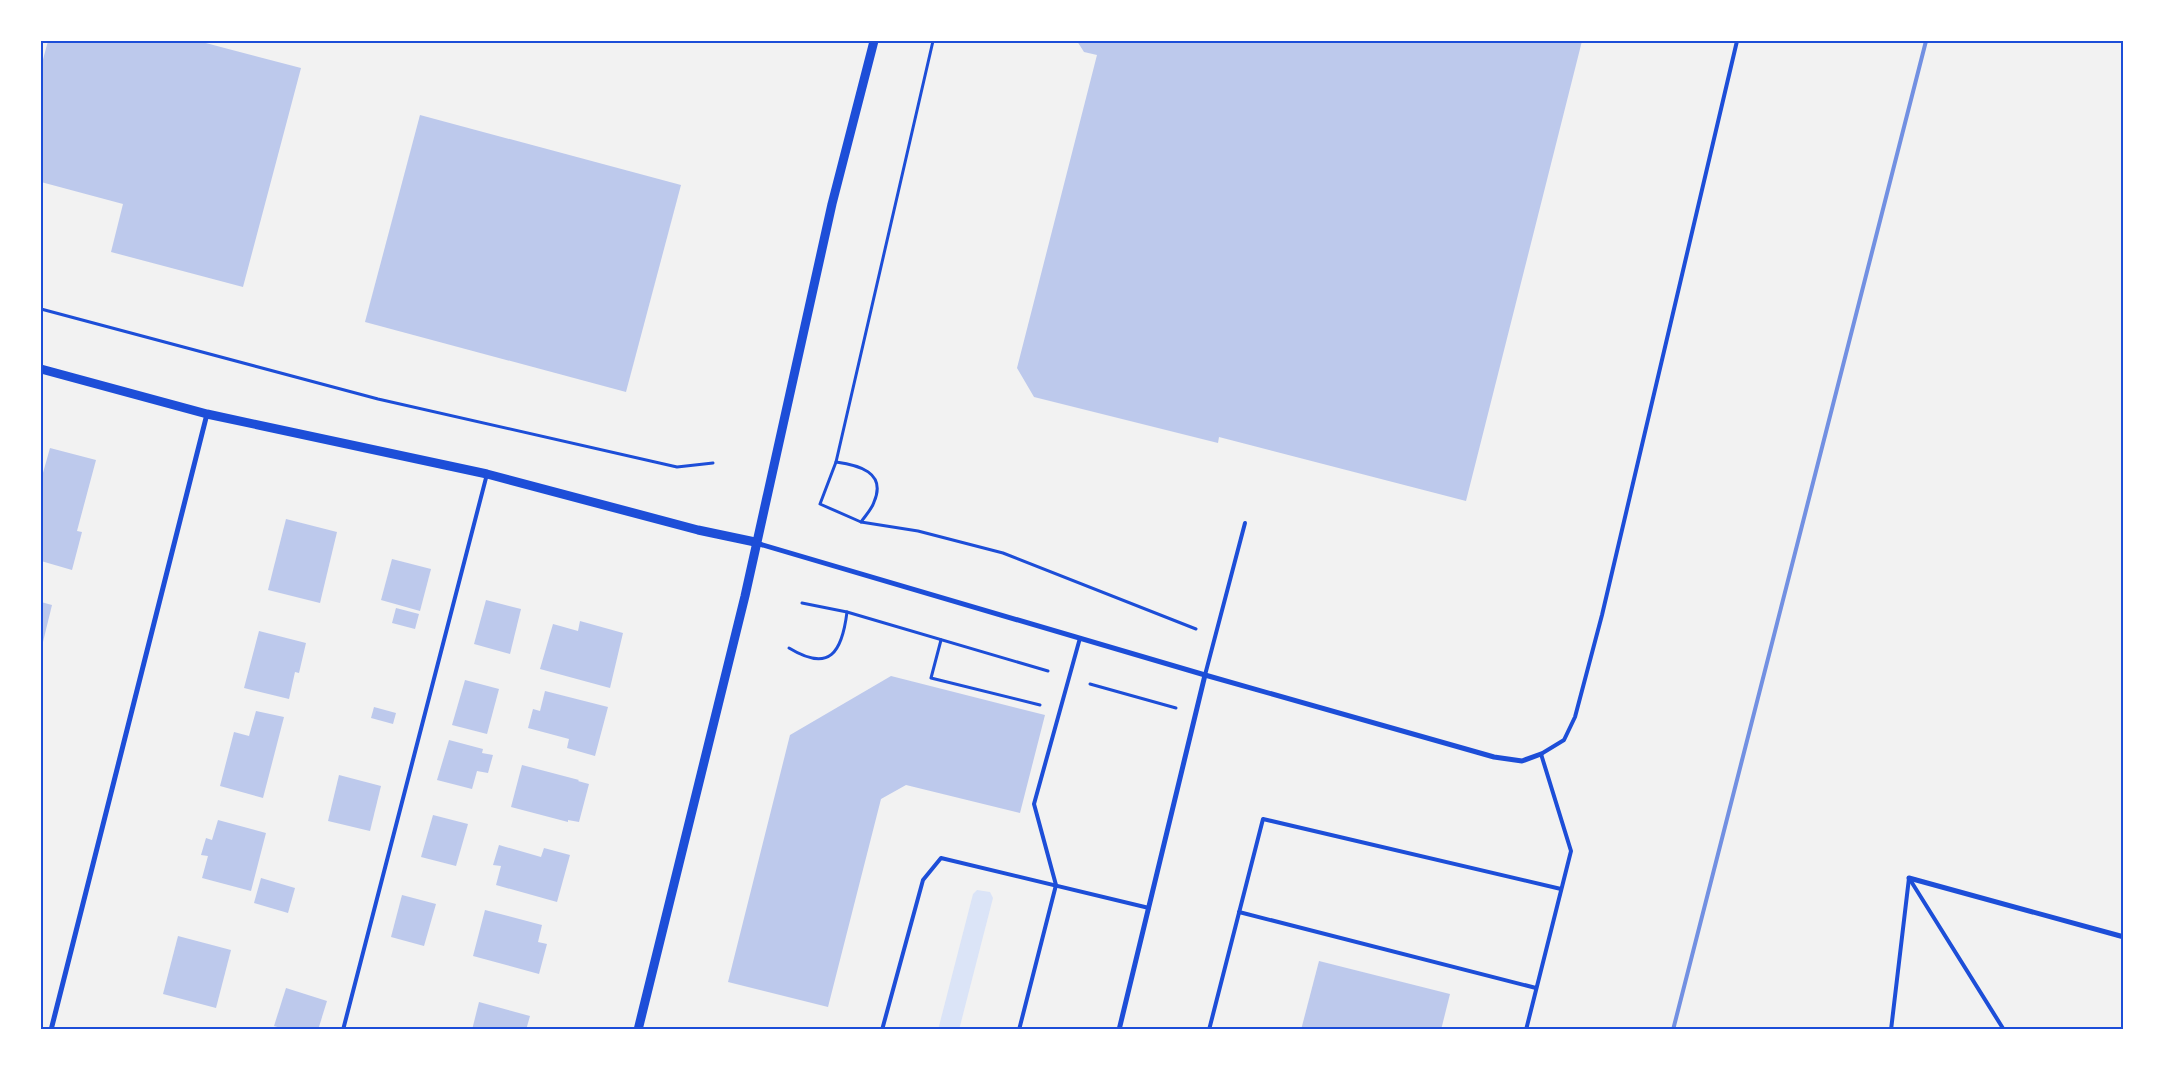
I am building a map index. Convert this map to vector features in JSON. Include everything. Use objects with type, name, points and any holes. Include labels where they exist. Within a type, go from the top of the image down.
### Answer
[{"type":"street","points":[[638,1030],[745,596],[755,542],[832,204],[874,41]]},
{"type":"street","points":[[41,369],[207,414],[487,474],[698,530],[755,542],[1205,675],[1494,757],[1522,761],[1541,754]]},
{"type":"street","points":[[51,1030],[207,414]]},
{"type":"street","points":[[1119,1030],[1205,675]]},
{"type":"street","points":[[1909,878],[2124,937]]},
{"type":"lane","points":[[1526,1030],[1571,851],[1541,754],[1564,740],[1576,717],[1602,615],[1737,41]]},
{"type":"lane","points":[[343,1030],[487,474]]},
{"type":"lane","points":[[1205,675],[1245,523]]},
{"type":"lane","points":[[1020,1030],[1056,885],[1034,804],[1080,638]]},
{"type":"lane","points":[[1209,1030],[1263,818],[1561,889]]},
{"type":"lane","points":[[882,1030],[924,880],[940,858],[1149,908]]},
{"type":"lane","points":[[1891,1030],[1909,878]]},
{"type":"lane","points":[[1909,878],[2004,1030]]},
{"type":"lane","points":[[1239,912],[1536,988]]},
{"type":"path","points":[[933,41],[836,462],[820,504],[861,522],[918,531],[1003,553],[1215,636]]},
{"type":"path","points":[[41,308],[378,399],[677,467],[713,463]]},
{"type":"path","points":[[836,462],[856,465],[871,473],[878,487],[874,502],[861,522]]},
{"type":"path","points":[[802,603],[847,612],[1069,678],[1196,713]]},
{"type":"path","points":[[790,648],[803,657],[814,660],[826,658],[840,646],[847,612]]},
{"type":"path","points":[[941,640],[931,678],[1048,707]]},
{"type":"shaded area","points":[[977,890],[990,892],[993,898],[959,1030],[938,1030],[973,894]]},
{"type":"building","points":[[48,41],[198,41],[301,68],[243,287],[111,252],[123,204],[41,182],[41,67]]},
{"type":"building","points":[[1077,41],[1582,41],[1466,501],[1219,437],[1218,443],[1034,397],[1017,368],[1097,55],[1084,52]]},
{"type":"building","points":[[420,115],[681,185],[626,392],[365,322]]},
{"type":"building","points":[[50,448],[96,460],[77,531],[82,532],[72,570],[41,561],[41,480]]},
{"type":"building","points":[[286,519],[337,532],[320,603],[268,590]]},
{"type":"building","points":[[392,559],[431,569],[420,611],[381,600]]},
{"type":"building","points":[[486,600],[521,609],[510,654],[474,644]]},
{"type":"building","points":[[41,602],[52,605],[42,646],[41,646]]},
{"type":"building","points":[[396,608],[419,614],[415,629],[392,623]]},
{"type":"building","points":[[580,621],[623,633],[610,688],[540,669],[553,624],[578,631]]},
{"type":"building","points":[[259,631],[306,643],[299,673],[295,672],[289,699],[244,688]]},
{"type":"building","points":[[891,676],[1045,715],[1020,813],[906,785],[881,799],[828,1007],[728,982],[790,735]]},
{"type":"building","points":[[465,680],[499,689],[487,734],[452,725]]},
{"type":"building","points":[[545,691],[608,707],[595,756],[567,748],[569,739],[528,728],[533,709],[540,711]]},
{"type":"building","points":[[374,707],[396,713],[393,724],[371,718]]},
{"type":"building","points":[[256,711],[284,717],[263,798],[220,786],[234,732],[249,736]]},
{"type":"building","points":[[449,740],[483,749],[482,753],[493,755],[488,773],[477,771],[472,789],[437,780]]},
{"type":"building","points":[[522,765],[589,784],[579,822],[568,820],[568,822],[511,807]]},
{"type":"building","points":[[339,775],[381,786],[370,831],[328,821]]},
{"type":"building","points":[[433,815],[468,824],[456,866],[421,857]]},
{"type":"building","points":[[218,820],[266,833],[251,891],[202,878],[208,856],[201,855],[206,838],[212,840]]},
{"type":"building","points":[[499,845],[541,857],[544,848],[570,855],[557,902],[496,885],[501,866],[493,865]]},
{"type":"building","points":[[261,878],[295,888],[288,913],[254,903]]},
{"type":"building","points":[[402,895],[436,904],[424,946],[391,937]]},
{"type":"building","points":[[485,910],[542,925],[538,942],[547,944],[539,974],[473,956]]},
{"type":"building","points":[[178,936],[231,950],[216,1008],[163,994]]},
{"type":"building","points":[[1319,961],[1450,994],[1441,1030],[1301,1030]]},
{"type":"building","points":[[286,988],[327,1001],[318,1030],[288,1030],[274,1026]]},
{"type":"building","points":[[479,1002],[530,1016],[526,1030],[472,1030]]},
{"type":"railway","points":[[1673,1030],[1926,41]]}]
